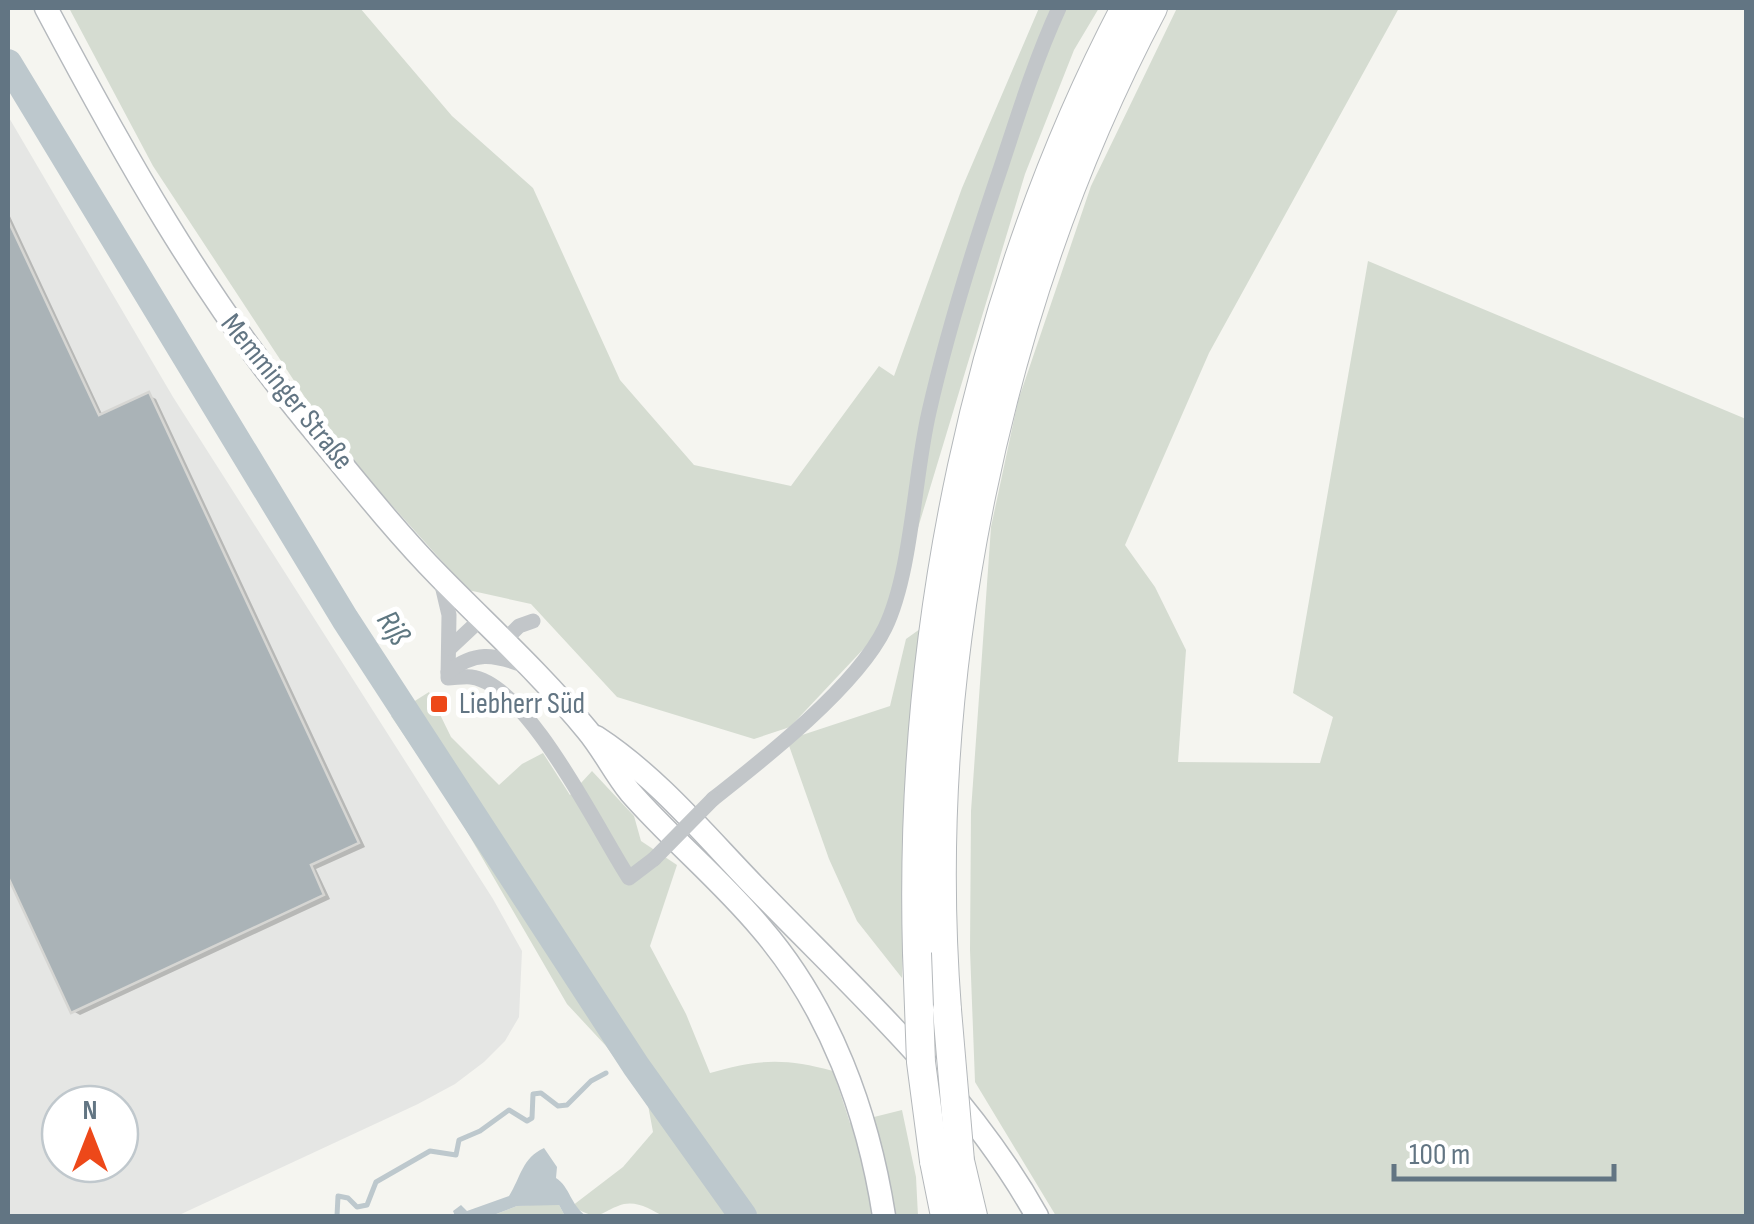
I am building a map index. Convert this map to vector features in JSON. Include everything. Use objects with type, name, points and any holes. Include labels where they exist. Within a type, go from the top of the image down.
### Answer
[{"type":"highway","points":[[970,1216],[947,1160],[921,1062],[917,804],[927,679],[958,488],[990,358],[1032,225],[1074,119],[1125,8]]},
{"type":"highway","points":[[944,1216],[947,1010],[943,858],[949,741],[965,598],[983,496],[1013,368],[1047,257],[1099,120],[1153,8]]},
{"type":"highway","points":[[936,1216],[947,1160]]},
{"type":"main road","name":"Memminger Straße","points":[[46,8],[124,155],[218,307],[303,418],[440,577],[589,732]]},
{"type":"main road","points":[[589,732],[631,793],[762,929],[802,986],[834,1044],[856,1098],[874,1158],[884,1216]]},
{"type":"main road","points":[[589,732],[621,753],[686,816],[925,1060],[995,1152],[1037,1216]]},
{"type":"street","points":[[448,675],[472,677],[499,690],[532,724],[564,768],[628,878],[654,859],[714,799],[835,694],[884,629],[898,584],[928,414],[970,258],[1060,8]]},
{"type":"street","points":[[440,577],[449,616],[448,675]]},
{"type":"street","points":[[450,648],[482,618]]},
{"type":"street","points":[[504,641],[519,626],[533,621]]},
{"type":"street","points":[[448,675],[472,657],[486,654],[530,668]]},
{"type":"shaded area","points":[[69,8],[360,8],[452,116],[533,188],[620,380],[694,465],[791,486],[879,366],[894,376],[962,188],[1039,8],[1099,8],[1074,50],[1025,174],[898,594],[870,642],[790,727],[754,739],[617,697],[531,604],[468,590],[333,440],[153,166]]},
{"type":"shaded area","points":[[1177,8],[1399,8],[1209,353],[1125,545],[1155,587],[1186,650],[1178,762],[1320,763],[1333,717],[1293,693],[1368,261],[1746,419],[1746,1216],[1056,1216],[975,1082],[970,950],[971,811],[991,527],[1018,401],[1091,186]]},
{"type":"shaded area","points":[[8,116],[173,397],[493,899],[522,951],[519,1017],[505,1041],[484,1062],[418,1104],[177,1216],[8,1216]]},
{"type":"shaded area","points":[[920,629],[907,818],[902,978],[857,921],[829,859],[787,740],[890,706],[906,639]]},
{"type":"shaded area","points":[[429,692],[451,737],[499,785],[522,764],[543,753],[570,795],[592,771],[634,816],[641,841],[677,865],[650,946],[686,1014],[710,1073],[771,1062],[816,1067],[833,1071],[850,1123],[902,1110],[916,1177],[918,1216],[663,1216],[629,1203],[595,1215],[572,1206],[623,1167],[653,1132],[648,1105],[606,1046],[567,1004],[451,804],[391,716]]},
{"type":"shaded area","points":[[544,1148],[557,1167],[556,1178],[586,1216],[565,1216],[559,1205],[517,1206],[491,1216],[455,1216],[453,1211],[461,1205],[467,1211],[509,1196],[526,1163]]},
{"type":"shaded area","points":[[559,1205],[565,1216],[491,1216],[517,1206]]},
{"type":"building","points":[[8,220],[99,415],[149,392],[359,843],[311,865],[324,895],[71,1013],[8,877]]},
{"type":"waterway","name":"Riß","points":[[8,63],[345,619],[636,1066],[743,1216]]},
{"type":"waterway","points":[[337,1216],[338,1196],[348,1198],[357,1207],[367,1205],[376,1182],[430,1151],[456,1155],[459,1140],[480,1131],[509,1110],[527,1121],[532,1118],[533,1094],[541,1093],[558,1106],[567,1105],[591,1081],[606,1073]]},
{"type":"place","name":"Liebherr Süd","points":[[439,704]]}]
